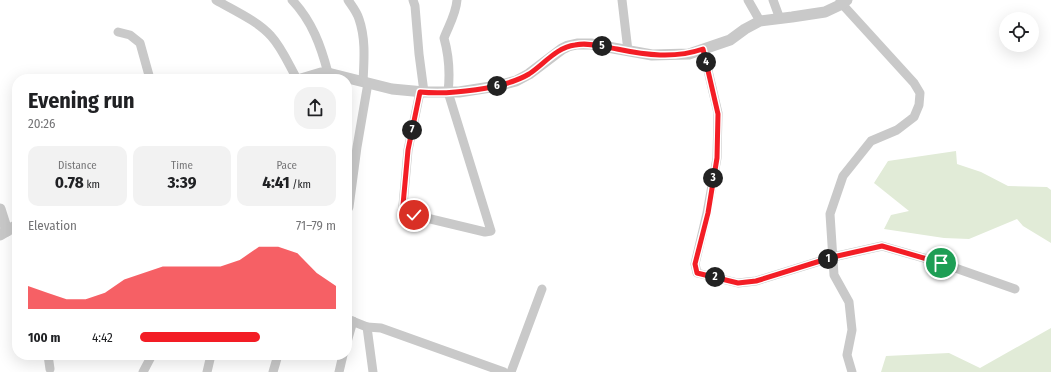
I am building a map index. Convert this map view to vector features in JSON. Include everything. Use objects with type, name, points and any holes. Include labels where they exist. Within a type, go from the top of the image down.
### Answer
[{"type":"street","points":[[216,0],[260,26],[271,35],[295,74]]},
{"type":"street","points":[[292,0],[298,6],[312,27],[322,49],[328,74],[318,74]]},
{"type":"street","points":[[348,0],[359,18],[361,27],[366,82],[352,184]]},
{"type":"street","points":[[413,0],[415,6],[422,92],[408,150],[403,205],[404,211],[414,215],[485,232],[491,231],[448,92],[450,78],[447,46],[444,38],[457,6],[457,0]]},
{"type":"street","points":[[622,0],[628,51]]},
{"type":"street","points":[[748,0],[760,21]]},
{"type":"street","points":[[773,0],[780,19]]},
{"type":"street","points":[[352,79],[392,89],[422,92],[448,92],[497,86],[516,81],[529,74],[568,46],[591,44],[652,55],[689,54],[730,40],[745,29],[760,21],[824,12],[843,1],[914,83],[920,93],[919,104],[914,117],[897,130],[871,141],[843,176],[830,214],[834,275],[849,302],[852,330],[847,355],[852,372]]},
{"type":"street","points":[[118,32],[130,35],[140,43],[149,74]]},
{"type":"street","points":[[703,49],[718,114],[717,158],[708,213],[695,264],[697,273],[738,283],[756,281],[833,257],[882,246],[941,263],[1015,289]]},
{"type":"street","points":[[0,209],[3,233],[12,228]]},
{"type":"street","points":[[511,372],[542,290]]},
{"type":"street","points":[[352,321],[367,327],[381,328],[504,372]]},
{"type":"street","points":[[367,327],[373,372]]},
{"type":"street","points":[[49,360],[50,369]]},
{"type":"street","points":[[143,372],[149,360]]},
{"type":"street","points":[[207,372],[210,360]]},
{"type":"street","points":[[273,372],[277,360]]},
{"type":"street","points":[[338,372],[342,360]]},
{"type":"green space","points":[[956,151],[957,164],[981,172],[1008,186],[1047,187],[1051,190],[1051,243],[1023,226],[1017,219],[969,239],[944,238],[884,229],[891,215],[909,211],[874,183],[888,161]]},
{"type":"green space","points":[[1051,328],[1051,372],[881,372],[886,356],[949,353],[980,368]]},
{"type":"route","points":[[414,215],[404,211],[403,205],[408,150],[420,92],[459,92],[497,86],[516,81],[529,74],[562,49],[576,44],[591,44],[652,55],[689,54],[703,49],[718,114],[717,158],[708,213],[695,264],[697,273],[738,283],[756,281],[833,257],[882,246],[941,263]]}]
